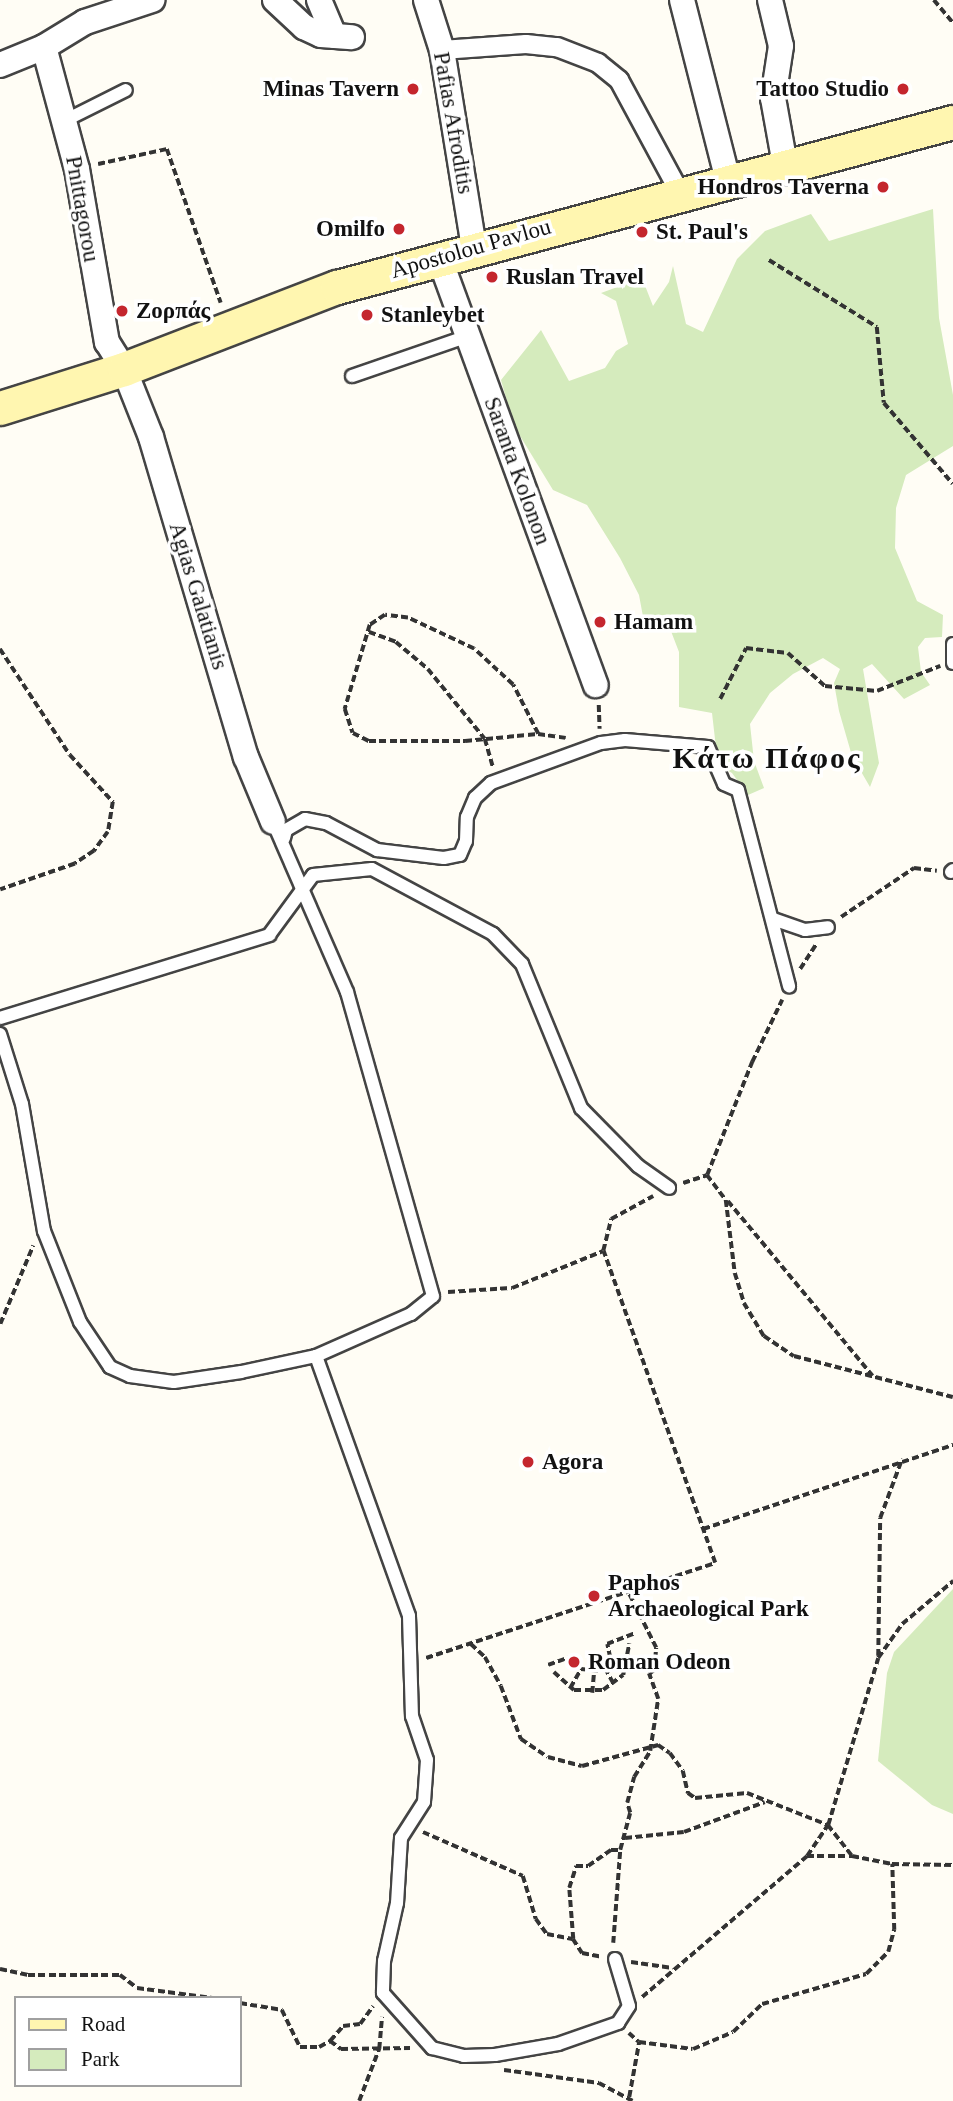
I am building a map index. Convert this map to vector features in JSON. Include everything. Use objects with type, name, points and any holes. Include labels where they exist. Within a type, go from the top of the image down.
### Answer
[{"type":"main road","name":"Apostolou Pavlou","points":[[0,408],[124,369],[337,287],[634,200],[680,193],[953,122]]},
{"type":"street","points":[[0,65],[44,47],[80,11],[152,0]]},
{"type":"street","points":[[275,0],[304,27],[343,36],[319,0]]},
{"type":"street","name":"Pafias Afroditis","points":[[426,0],[442,50],[474,247]]},
{"type":"street","points":[[682,0],[728,180]]},
{"type":"street","points":[[770,0],[781,46],[773,98],[785,165]]},
{"type":"street","points":[[442,50],[526,44],[557,47],[598,63],[619,80],[663,155],[680,193]]},
{"type":"street","name":"Pnittagorou","points":[[44,47],[77,169],[107,342],[124,369]]},
{"type":"street","name":"Saranta Kolonon","points":[[439,257],[596,685]]},
{"type":"street","name":"Agias Galatianis","points":[[124,369],[151,437],[246,757],[278,830]]},
{"type":"lane","points":[[64,121],[126,90]]},
{"type":"lane","points":[[352,376],[468,336]]},
{"type":"lane","points":[[952,662],[953,644]]},
{"type":"lane","points":[[0,1034],[22,1104],[44,1231],[80,1322],[110,1367],[130,1376],[174,1381],[316,1356],[411,1314],[433,1296],[347,992],[278,830],[286,830],[305,819],[326,823],[377,850],[444,858],[460,855],[466,841],[467,817],[475,799],[491,783],[601,743],[625,740],[708,747],[715,771],[724,784],[738,790],[789,986]]},
{"type":"lane","points":[[0,1018],[269,935],[289,914],[303,887],[313,875],[372,869],[493,934],[522,964],[581,1108],[638,1166],[669,1188]]},
{"type":"lane","points":[[773,919],[805,930],[828,927]]},
{"type":"lane","points":[[316,1356],[409,1616],[412,1716],[427,1760],[424,1802],[401,1838],[397,1903],[384,1961],[383,1993],[432,2048],[464,2056],[495,2055],[558,2044],[618,2023],[629,2006],[615,1959]]},
{"type":"path","points":[[934,0],[953,23]]},
{"type":"path","points":[[77,169],[167,149],[229,328]]},
{"type":"path","points":[[769,260],[877,327],[884,402],[953,484]]},
{"type":"path","points":[[538,734],[513,685],[474,649],[408,618],[385,615],[370,625],[345,709],[353,733],[369,741],[485,739],[538,734],[601,743],[596,685]]},
{"type":"path","points":[[369,632],[380,632],[415,657],[485,739],[493,763],[491,783]]},
{"type":"path","points":[[720,699],[746,648],[788,653],[825,686],[877,691],[952,662]]},
{"type":"path","points":[[0,649],[70,755],[113,802],[108,832],[94,851],[75,864],[0,890]]},
{"type":"path","points":[[409,1664],[715,1563],[603,1251],[611,1219],[669,1188],[707,1175],[752,1062],[789,986],[828,927],[914,869],[952,871]]},
{"type":"path","points":[[707,1175],[874,1377]]},
{"type":"path","points":[[726,1200],[735,1273],[744,1303],[764,1336],[794,1356],[953,1397]]},
{"type":"path","points":[[0,1324],[28,1254],[44,1231]]},
{"type":"path","points":[[433,1296],[512,1288],[603,1251]]},
{"type":"path","points":[[703,1529],[902,1459],[953,1445]]},
{"type":"path","points":[[629,2006],[662,1985],[673,1968],[807,1856],[828,1825],[878,1658],[880,1518],[902,1459]]},
{"type":"path","points":[[878,1658],[902,1624],[953,1581]]},
{"type":"path","points":[[628,1592],[656,1648],[654,1670],[649,1674],[658,1699],[650,1751]]},
{"type":"path","points":[[581,1669],[594,1672],[605,1668],[611,1658],[607,1643],[635,1633]]},
{"type":"path","points":[[471,1644],[485,1657],[509,1701],[521,1739],[548,1757],[582,1766],[650,1751]]},
{"type":"path","points":[[554,1672],[570,1688],[592,1693],[614,1684],[628,1664],[629,1644]]},
{"type":"path","points":[[548,1665],[575,1655],[581,1669]]},
{"type":"path","points":[[611,1658],[628,1664]]},
{"type":"path","points":[[605,1668],[614,1684]]},
{"type":"path","points":[[570,1688],[581,1669]]},
{"type":"path","points":[[592,1693],[594,1672]]},
{"type":"path","points":[[615,1959],[612,1929],[620,1850],[625,1838],[634,1777],[650,1751],[658,1745],[670,1753],[682,1772],[688,1793],[695,1798],[747,1793],[828,1825],[852,1856]]},
{"type":"path","points":[[625,1838],[684,1832],[767,1801]]},
{"type":"path","points":[[408,1826],[523,1877],[536,1919],[547,1934],[573,1940]]},
{"type":"path","points":[[620,1850],[611,1850],[600,1861],[576,1866],[569,1888],[573,1940],[582,1953],[673,1968]]},
{"type":"path","points":[[807,1856],[852,1856],[892,1864],[953,1865]]},
{"type":"path","points":[[618,2023],[639,2042],[694,2049],[733,2032],[762,2004],[866,1974],[888,1952],[894,1930],[892,1864]]},
{"type":"path","points":[[0,1969],[28,1975],[120,1975],[137,1988],[197,1996]]},
{"type":"path","points":[[242,2003],[282,2010],[300,2047],[319,2047],[330,2041],[343,2026],[360,2024],[383,1993]]},
{"type":"path","points":[[359,2101],[379,2049],[383,1993]]},
{"type":"path","points":[[330,2041],[341,2049],[432,2048]]},
{"type":"path","points":[[494,2069],[599,2083],[631,2099],[639,2042]]},
{"type":"green space","points":[[933,209],[939,318],[953,395],[953,446],[906,475],[896,508],[895,548],[917,601],[943,615],[942,637],[925,638],[918,647],[921,672],[930,685],[904,699],[872,664],[863,669],[879,763],[870,787],[852,756],[839,711],[834,683],[840,669],[823,658],[793,674],[770,693],[750,724],[754,761],[764,788],[748,795],[732,773],[718,765],[712,713],[679,707],[679,652],[669,626],[644,622],[639,595],[587,505],[553,490],[514,426],[501,380],[541,330],[569,381],[605,368],[616,351],[628,344],[616,301],[601,293],[642,278],[653,306],[669,282],[673,266],[686,324],[703,332],[737,259],[765,231],[811,214],[829,241]]},
{"type":"green space","points":[[953,1589],[953,1814],[932,1805],[878,1761],[887,1673],[894,1652]]},
{"type":"place","name":"Minas Tavern","points":[[413,89]]},
{"type":"place","name":"Tattoo Studio","points":[[903,89]]},
{"type":"place","name":"Hondros Taverna","points":[[883,187]]},
{"type":"place","name":"Omilfo","points":[[399,229]]},
{"type":"place","name":"St. Paul's","points":[[642,232]]},
{"type":"place","name":"Ruslan Travel","points":[[492,277]]},
{"type":"place","name":"Ζορπάς","points":[[122,311]]},
{"type":"place","name":"Stanleybet","points":[[367,315]]},
{"type":"place","name":"Hamam","points":[[600,622]]},
{"type":"place","name":"Agora","points":[[528,1462]]},
{"type":"place","name":"Paphos Archaeological Park","points":[[594,1596]]},
{"type":"place","name":"Roman Odeon","points":[[574,1662]]},
{"type":"district","name":"Κάτω Πάφος","points":[[767,758]]}]
